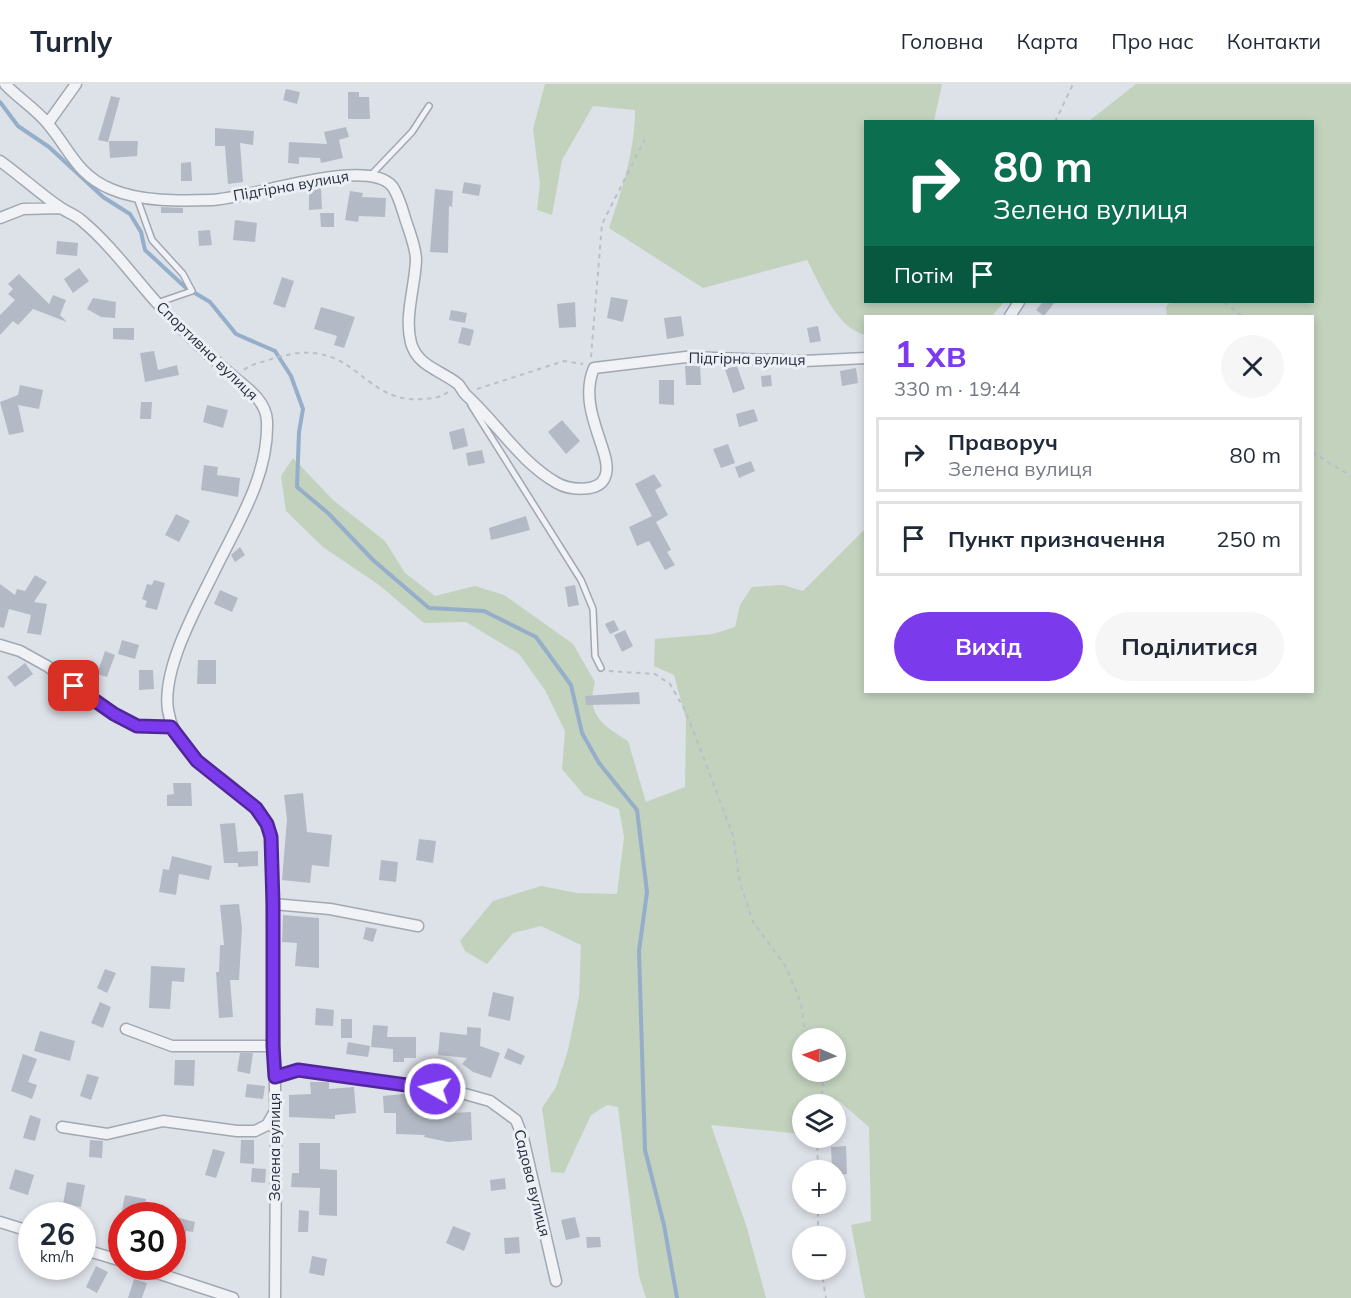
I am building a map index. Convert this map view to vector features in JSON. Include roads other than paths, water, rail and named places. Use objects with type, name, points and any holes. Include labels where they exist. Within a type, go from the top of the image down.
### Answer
[{"type":"street","name":"Підгірна вулиця","points":[[5,84],[48,123],[65,150],[91,180],[137,198],[213,200],[351,173],[381,178],[393,187],[403,210],[416,257],[409,325],[411,344],[421,360],[461,388],[481,407],[533,468],[562,486],[580,488],[597,486],[605,478],[607,466],[591,418],[589,393],[594,368],[686,357],[804,361],[864,358]]},
{"type":"street","points":[[48,123],[76,84]]},
{"type":"street","name":"Спортивна вулиця","points":[[0,161],[62,208],[79,218],[108,246],[188,335],[260,399],[267,420],[260,469],[248,504],[202,596],[177,654],[169,684],[167,707],[171,727]]},
{"type":"street","points":[[0,218],[23,209],[62,208]]},
{"type":"street","points":[[0,645],[20,651],[47,666],[114,714],[137,726],[171,727]]},
{"type":"street","name":"Зелена вулиця","points":[[171,727],[189,752],[206,770],[256,808],[267,824],[271,837],[275,1077],[275,1298]]},
{"type":"street","points":[[273,904],[330,909],[418,926]]},
{"type":"street","points":[[126,1029],[172,1046],[273,1046]]},
{"type":"street","name":"Садова вулиця","points":[[275,1077],[298,1070],[458,1092],[490,1101],[504,1109],[516,1120],[523,1138],[556,1281]]},
{"type":"street","points":[[62,1126],[107,1134],[163,1121],[237,1131],[255,1131],[267,1125],[274,1113]]},
{"type":"street","points":[[0,1222],[18,1228]]},
{"type":"street","points":[[178,1280],[233,1298]]},
{"type":"lane","points":[[371,175],[412,132],[429,106]]},
{"type":"lane","points":[[137,198],[152,240],[183,274],[192,291],[157,303]]},
{"type":"lane","points":[[461,388],[581,580],[593,609],[595,656],[601,668]]},
{"type":"waterway","points":[[0,102],[18,126],[49,147],[103,197],[130,214],[141,232],[145,250],[185,287],[210,302],[236,334],[275,351],[291,376],[303,409],[299,432],[297,487],[328,513],[373,560],[429,608],[484,611],[536,637],[571,685],[582,733],[599,763],[637,810],[647,892],[639,951],[645,1150],[664,1225],[677,1298]]}]
